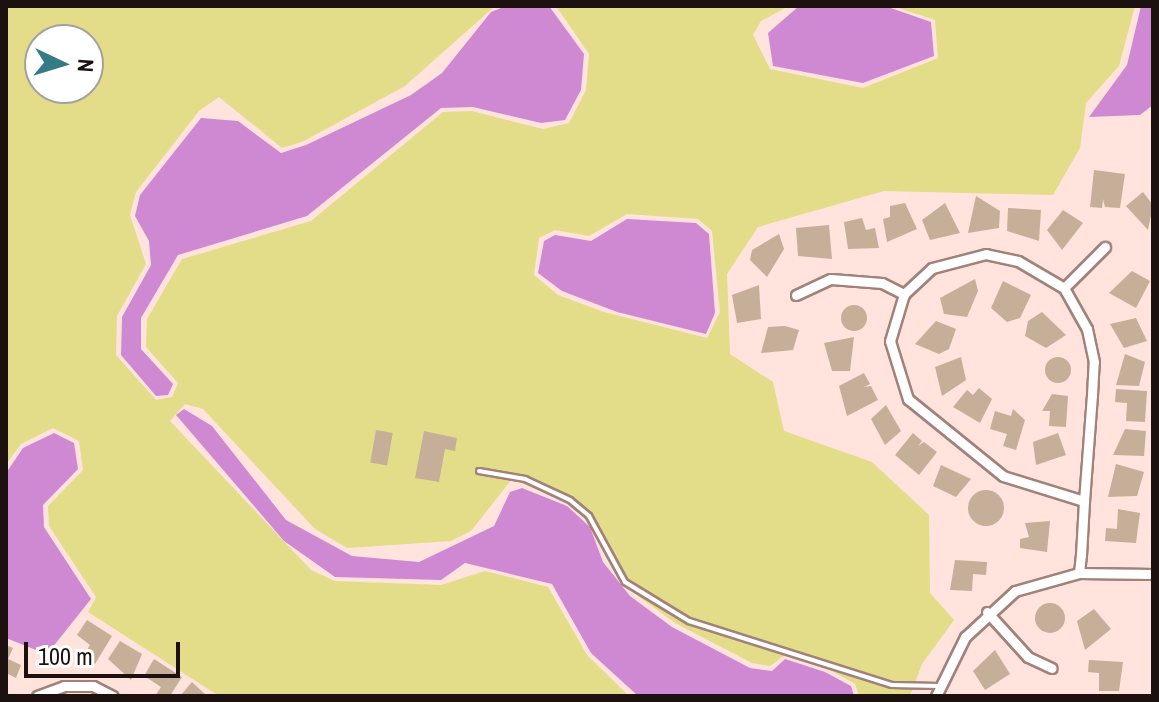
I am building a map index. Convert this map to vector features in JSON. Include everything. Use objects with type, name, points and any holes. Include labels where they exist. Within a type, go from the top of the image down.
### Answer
[{"type":"street","points":[[1064,288],[1105,247]]},
{"type":"street","points":[[1079,573],[1094,362],[1087,329],[1064,288],[1018,261],[986,254],[932,268],[904,294],[890,341],[908,399],[1003,476],[1084,501]]},
{"type":"street","points":[[796,295],[831,279],[882,283],[904,294]]},
{"type":"street","points":[[937,691],[987,612],[1042,579],[1079,573],[1153,574]]},
{"type":"street","points":[[987,612],[1028,657],[1052,668]]},
{"type":"street","points":[[37,696],[79,686],[113,696]]},
{"type":"lane","points":[[479,471],[525,479],[570,500],[589,516],[625,582],[689,621],[892,685],[937,691]]},
{"type":"shaded area","points":[[6,6],[495,6],[405,86],[304,141],[282,148],[219,97],[199,111],[136,192],[130,215],[146,264],[117,316],[116,355],[156,400],[172,397],[178,383],[146,347],[147,319],[182,259],[311,221],[443,112],[472,111],[543,129],[569,123],[586,90],[589,54],[556,6],[789,6],[761,21],[753,35],[770,69],[863,88],[938,58],[935,20],[892,6],[1135,6],[1119,66],[1086,103],[1080,148],[1053,195],[884,191],[758,227],[727,274],[730,354],[773,382],[784,431],[872,462],[929,515],[930,593],[954,620],[922,664],[910,696],[859,696],[855,684],[827,668],[785,655],[770,666],[752,663],[675,623],[634,593],[608,560],[594,523],[569,502],[512,479],[471,531],[451,541],[347,548],[315,529],[203,409],[185,404],[170,421],[311,570],[335,581],[441,585],[485,571],[548,587],[587,655],[629,696],[219,696],[88,612],[96,597],[49,526],[48,506],[83,470],[79,441],[53,428],[21,444],[6,464]],"holes":[[[627,214],[698,219],[712,231],[720,312],[707,338],[604,312],[558,295],[534,275],[539,238],[555,230],[589,236]]]},
{"type":"shaded area","points":[[506,6],[549,6],[584,54],[581,90],[565,120],[541,123],[473,107],[441,108],[307,216],[178,255],[141,318],[141,349],[173,384],[168,395],[156,396],[121,355],[122,317],[151,265],[149,241],[135,216],[140,195],[201,118],[238,121],[281,153],[306,145],[411,95],[442,73],[491,12]]},
{"type":"shaded area","points":[[799,6],[885,6],[931,22],[934,56],[863,83],[773,66],[768,33]]},
{"type":"shaded area","points":[[1141,6],[1153,6],[1153,105],[1140,115],[1089,117],[1127,65]]},
{"type":"shaded area","points":[[627,219],[696,223],[709,234],[715,313],[706,334],[617,312],[562,291],[538,273],[544,241],[555,235],[591,241]]},
{"type":"shaded area","points":[[184,409],[212,426],[286,520],[352,556],[419,562],[494,526],[510,492],[522,488],[567,506],[590,527],[603,562],[630,596],[672,627],[750,668],[772,671],[785,659],[825,672],[851,686],[854,696],[638,696],[591,653],[552,584],[465,563],[441,580],[335,577],[284,541],[176,415]]},
{"type":"shaded area","points":[[54,433],[74,443],[78,469],[43,505],[44,527],[91,599],[52,648],[36,650],[6,638],[6,473],[23,448]]},
{"type":"building","points":[[1094,170],[1125,174],[1120,208],[1105,207],[1103,199],[1102,208],[1090,207]]},
{"type":"building","points":[[1143,192],[1153,205],[1148,230],[1126,206]]},
{"type":"building","points":[[976,196],[1000,211],[999,228],[968,233]]},
{"type":"building","points":[[905,203],[917,229],[887,242],[883,219],[890,217],[890,206]]},
{"type":"building","points":[[945,203],[960,233],[930,240],[922,220]]},
{"type":"building","points":[[1008,208],[1041,210],[1039,241],[1007,231]]},
{"type":"building","points":[[1063,210],[1083,223],[1062,250],[1047,230]]},
{"type":"building","points":[[862,218],[866,230],[875,228],[879,248],[848,249],[844,222]]},
{"type":"building","points":[[829,225],[832,259],[798,256],[796,228]]},
{"type":"building","points":[[779,234],[784,249],[767,277],[750,260],[752,250]]},
{"type":"building","points":[[1132,271],[1150,281],[1136,308],[1109,293]]},
{"type":"building","points":[[975,279],[978,291],[967,317],[944,314],[940,298]]},
{"type":"building","points":[[1003,281],[1031,295],[1020,318],[1007,322],[991,308]]},
{"type":"building","points":[[759,285],[761,319],[737,323],[732,295]]},
{"type":"building","points":[[854,305],[863,309],[867,318],[863,327],[854,331],[845,327],[841,318],[845,309]]},
{"type":"building","points":[[1042,312],[1066,335],[1046,348],[1025,336],[1028,321]]},
{"type":"building","points":[[1136,318],[1147,341],[1124,348],[1110,324]]},
{"type":"building","points":[[936,321],[956,329],[949,349],[939,354],[915,344]]},
{"type":"building","points":[[785,326],[799,330],[793,350],[761,353],[768,327]]},
{"type":"building","points":[[854,337],[850,371],[832,371],[824,343]]},
{"type":"building","points":[[1125,354],[1145,362],[1139,386],[1116,385]]},
{"type":"building","points":[[961,357],[966,380],[942,396],[935,367]]},
{"type":"building","points":[[1058,357],[1067,361],[1071,370],[1067,379],[1058,383],[1049,379],[1045,370],[1049,361]]},
{"type":"building","points":[[864,373],[870,384],[864,387],[871,386],[878,400],[847,416],[839,386]]},
{"type":"building","points":[[979,388],[992,399],[980,423],[953,407],[967,390],[973,395]]},
{"type":"building","points":[[1116,389],[1147,391],[1145,422],[1126,421],[1127,403],[1115,402]]},
{"type":"building","points":[[1052,394],[1068,396],[1066,427],[1049,426],[1050,411],[1042,411]]},
{"type":"building","points":[[886,405],[901,431],[885,445],[871,419]]},
{"type":"building","points":[[1013,409],[1025,420],[1016,450],[1003,446],[1007,434],[990,429],[995,411],[1011,416]]},
{"type":"building","points":[[1125,429],[1146,431],[1144,456],[1113,455]]},
{"type":"building","points":[[376,430],[393,433],[387,465],[370,462]]},
{"type":"building","points":[[424,431],[457,438],[455,451],[445,449],[439,482],[415,478]]},
{"type":"building","points":[[913,433],[922,441],[918,446],[924,442],[937,452],[919,475],[895,455]]},
{"type":"building","points":[[1058,433],[1066,455],[1036,465],[1033,442]]},
{"type":"building","points":[[1116,464],[1144,472],[1137,496],[1108,497]]},
{"type":"building","points":[[941,465],[971,479],[956,497],[933,486]]},
{"type":"building","points":[[986,490],[999,495],[1004,508],[999,521],[986,526],[973,521],[968,508],[973,495]]},
{"type":"building","points":[[1118,509],[1140,513],[1136,543],[1105,541],[1106,528],[1117,529]]},
{"type":"building","points":[[1050,521],[1047,552],[1020,548],[1020,539],[1029,537],[1025,523]]},
{"type":"building","points":[[955,560],[987,562],[986,575],[973,574],[972,591],[950,590]]},
{"type":"building","points":[[1050,603],[1061,607],[1065,618],[1061,629],[1050,633],[1039,629],[1035,618],[1039,607]]},
{"type":"building","points":[[1094,609],[1111,629],[1085,650],[1077,621]]},
{"type":"building","points":[[87,620],[112,636],[95,664],[83,656],[90,645],[77,635]]},
{"type":"building","points":[[120,641],[142,654],[131,680],[108,659]]},
{"type":"building","points":[[6,645],[13,648],[8,659],[21,665],[16,678],[6,673]]},
{"type":"building","points":[[995,650],[1010,674],[985,690],[973,671]]},
{"type":"building","points":[[154,659],[182,677],[170,696],[155,696],[161,687],[144,676]]},
{"type":"building","points":[[1089,660],[1123,662],[1119,691],[1099,691],[1099,673],[1088,672]]},
{"type":"building","points":[[192,682],[207,696],[180,696]]}]
